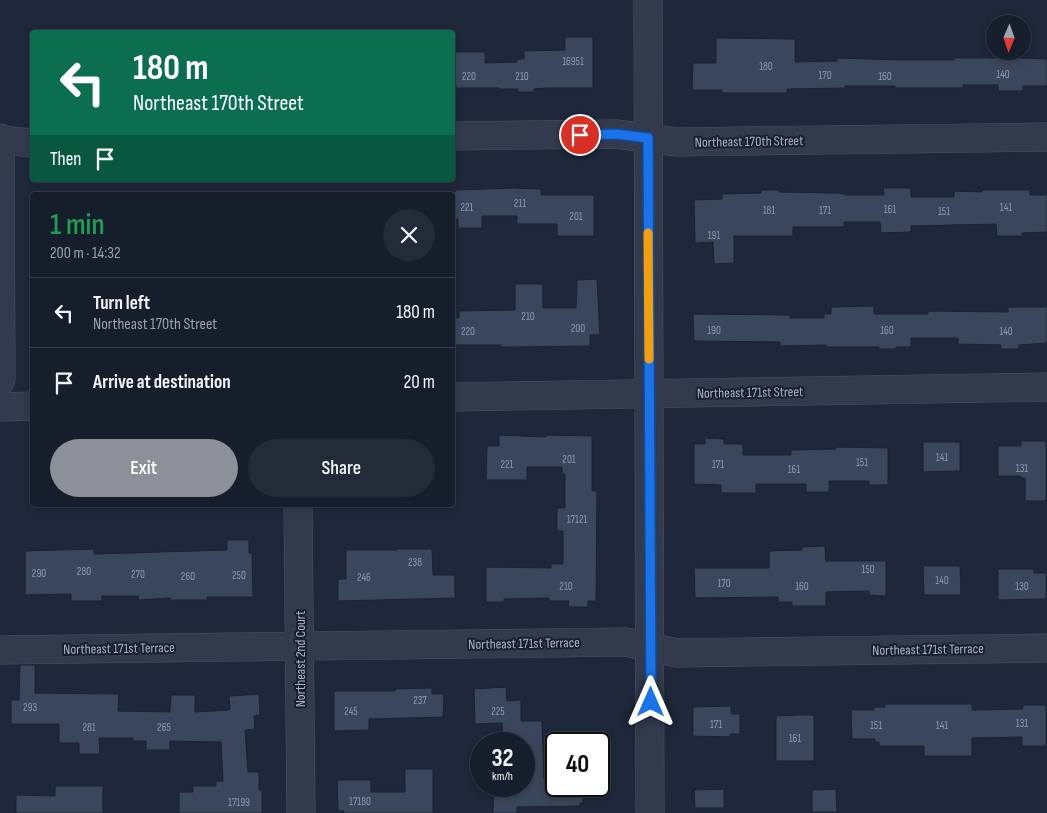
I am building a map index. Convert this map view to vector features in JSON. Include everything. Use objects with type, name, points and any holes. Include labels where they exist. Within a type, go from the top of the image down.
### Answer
[{"type":"street","points":[[648,0],[650,813]]},
{"type":"street","name":"Northeast 170th Street","points":[[455,136],[616,134],[677,142],[1047,137]]},
{"type":"street","points":[[0,382],[0,139],[30,142]]},
{"type":"street","name":"Northeast 171st Street","points":[[455,397],[1047,387]]},
{"type":"street","points":[[0,407],[30,406]]},
{"type":"street","name":"Northeast 2nd Court","points":[[298,507],[301,813]]},
{"type":"street","name":"Northeast 171st Terrace","points":[[0,650],[626,642],[677,653],[1047,648]]},
{"type":"building","points":[[565,37],[593,37],[593,88],[546,88],[534,89],[534,92],[518,92],[518,89],[456,88],[455,85],[455,52],[485,52],[485,63],[517,62],[517,59],[524,59],[524,51],[565,50]]},
{"type":"building","points":[[716,38],[795,39],[795,62],[837,61],[837,58],[904,60],[954,60],[954,58],[986,58],[986,60],[1047,59],[1047,86],[1023,86],[1023,91],[998,91],[998,85],[963,85],[963,88],[845,86],[845,88],[787,89],[787,93],[722,93],[722,90],[692,90],[693,63],[716,63]]},
{"type":"building","points":[[883,188],[911,188],[911,197],[954,197],[954,191],[1030,190],[1030,195],[1047,195],[1047,232],[1022,233],[1022,236],[997,236],[996,224],[911,226],[911,232],[881,233],[880,222],[844,222],[844,227],[793,227],[793,236],[734,236],[734,263],[714,264],[713,242],[695,243],[694,200],[722,199],[722,194],[761,193],[761,190],[837,193],[845,195],[884,195]]},
{"type":"building","points":[[541,189],[541,195],[594,195],[594,236],[557,236],[557,224],[517,224],[517,216],[482,216],[482,228],[458,228],[458,219],[455,219],[455,190]]},
{"type":"building","points":[[597,279],[600,335],[590,335],[590,346],[501,347],[501,345],[455,345],[455,318],[459,318],[459,311],[515,310],[515,284],[543,284],[543,308],[576,308],[577,280]]},
{"type":"building","points":[[874,306],[874,314],[928,314],[928,311],[1008,312],[1008,307],[1047,307],[1047,343],[1019,345],[1019,349],[1001,349],[1001,345],[958,344],[958,338],[911,338],[911,347],[879,349],[879,347],[826,347],[826,345],[780,346],[780,342],[694,341],[693,314],[790,315],[790,318],[824,318],[824,314],[831,314],[831,307]]},
{"type":"building","points":[[499,435],[592,436],[592,491],[597,491],[596,601],[588,601],[588,607],[568,607],[569,601],[549,601],[549,598],[504,599],[504,602],[486,602],[486,567],[551,568],[551,564],[563,564],[563,531],[557,531],[557,508],[565,508],[565,474],[562,474],[562,467],[527,467],[527,480],[486,480],[487,446],[499,446]]},
{"type":"building","points":[[705,438],[724,439],[724,444],[743,444],[743,455],[791,455],[791,450],[836,449],[836,447],[888,448],[888,485],[869,485],[869,481],[829,481],[829,492],[806,492],[806,484],[756,484],[756,493],[721,493],[721,485],[694,484],[694,444],[705,444]]},
{"type":"building","points":[[1021,441],[1046,441],[1046,501],[1025,501],[1025,478],[1021,478],[1021,476],[998,476],[998,446],[1021,446]]},
{"type":"building","points":[[923,442],[960,442],[960,471],[923,472]]},
{"type":"building","points":[[227,540],[249,540],[249,553],[252,553],[253,597],[207,597],[207,600],[170,600],[170,598],[139,600],[138,596],[102,596],[102,601],[71,601],[71,594],[25,595],[25,551],[94,549],[94,554],[227,550]]},
{"type":"building","points":[[825,546],[826,561],[886,561],[886,596],[869,595],[869,591],[826,592],[826,606],[792,606],[792,602],[778,602],[778,597],[695,598],[694,568],[769,568],[769,551],[802,550],[802,547]]},
{"type":"building","points":[[432,549],[433,575],[455,575],[455,598],[338,601],[338,579],[346,579],[346,550]]},
{"type":"building","points":[[923,566],[960,566],[961,595],[924,595]]},
{"type":"building","points":[[998,569],[1034,569],[1034,573],[1046,573],[1046,599],[998,600]]},
{"type":"building","points":[[20,665],[35,665],[35,693],[119,694],[118,711],[170,712],[171,695],[195,695],[195,712],[230,710],[229,696],[259,694],[260,715],[254,716],[255,729],[245,730],[248,772],[259,772],[259,790],[262,790],[262,813],[179,813],[179,792],[193,792],[193,786],[216,786],[216,781],[223,781],[221,742],[170,741],[170,750],[146,750],[146,741],[133,741],[133,738],[99,738],[100,754],[79,754],[79,743],[59,743],[59,724],[11,724],[11,700],[19,700]]},
{"type":"building","points":[[506,687],[507,701],[521,700],[521,721],[542,721],[545,797],[583,797],[583,803],[580,803],[580,806],[517,807],[517,813],[493,813],[494,797],[535,797],[535,732],[502,732],[502,723],[475,724],[474,689]]},
{"type":"building","points":[[432,688],[432,694],[444,694],[443,717],[369,719],[369,730],[334,731],[334,691],[395,691],[395,689]]},
{"type":"building","points":[[885,704],[972,704],[972,710],[1023,709],[1023,705],[1046,705],[1046,746],[1022,746],[1022,737],[972,738],[972,756],[924,756],[924,746],[879,746],[879,742],[875,742],[875,739],[852,739],[851,710],[874,710],[874,707],[885,707]]},
{"type":"building","points":[[731,706],[731,714],[740,714],[740,734],[730,734],[730,737],[693,736],[693,707]]},
{"type":"building","points":[[814,715],[814,761],[776,761],[776,716]]},
{"type":"building","points":[[405,769],[433,769],[433,813],[344,813],[344,811],[338,811],[337,780],[371,780],[371,792],[405,792]]},
{"type":"building","points":[[55,786],[103,786],[103,813],[16,813],[16,795],[55,796]]},
{"type":"building","points":[[724,789],[724,808],[695,808],[694,790]]},
{"type":"building","points":[[836,789],[837,812],[812,812],[812,790]]},
{"type":"slow traffic","points":[[648,233],[649,359]]},
{"type":"route","points":[[580,135],[616,134],[648,138],[651,702]]}]
